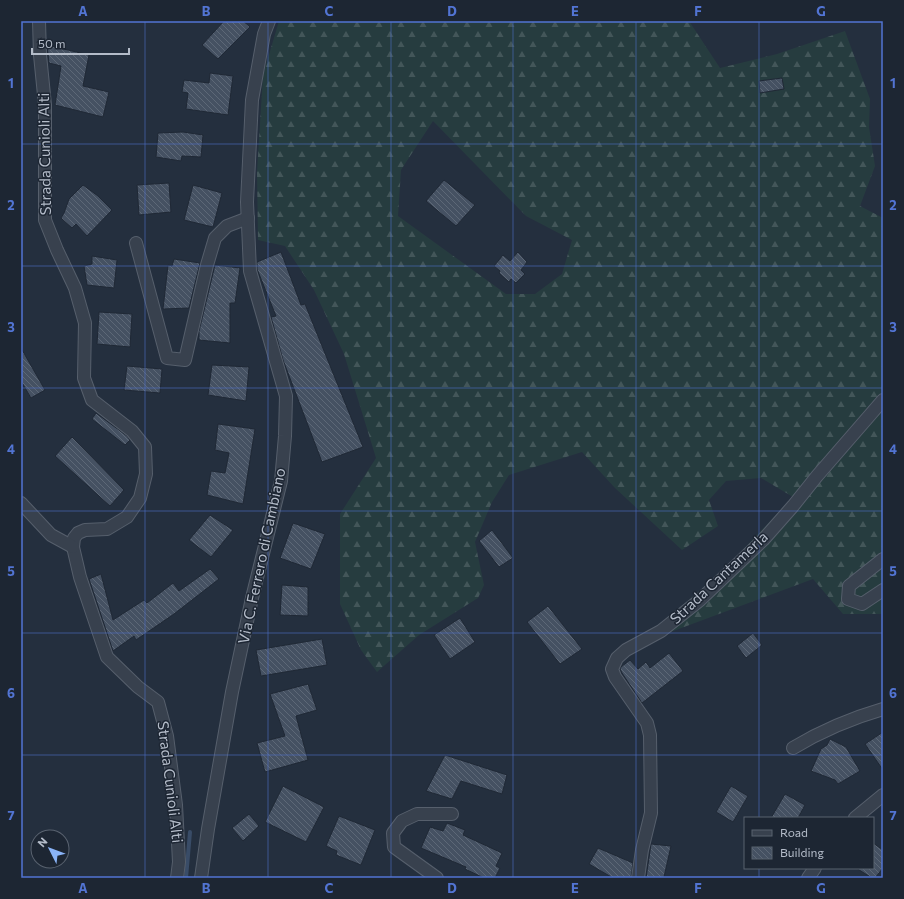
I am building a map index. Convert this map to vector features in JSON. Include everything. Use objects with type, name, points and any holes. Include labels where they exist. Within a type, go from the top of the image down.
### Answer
[{"type":"street","name":"Strada Cunioli Alti","points":[[39,21],[40,55],[45,105],[45,220],[75,288],[85,323],[84,378],[92,400],[132,430],[144,446],[146,474],[140,498],[127,517],[107,529],[85,530],[78,533],[74,538],[73,547],[80,576],[107,657],[138,687],[158,702],[167,736],[176,805],[179,862],[177,878]]},
{"type":"street","name":"Via C. Ferrero di Cambiano","points":[[200,878],[232,692],[252,598],[281,481],[286,436],[286,396],[250,271],[247,202],[252,100],[264,34],[269,21]]},
{"type":"street","points":[[136,243],[167,358],[185,360],[207,265],[215,238],[227,226],[248,218]]},
{"type":"street","name":"Strada Cantamerla","points":[[638,878],[642,850],[651,813],[650,735],[647,723],[615,677],[612,669],[617,658],[626,650],[661,631],[700,600],[763,540],[793,506],[816,476],[883,400]]},
{"type":"street","points":[[21,503],[51,535],[73,547]]},
{"type":"street","points":[[883,559],[849,586],[848,600],[862,604],[883,590]]},
{"type":"street","points":[[793,748],[809,738],[851,719],[883,709]]},
{"type":"street","points":[[856,817],[883,795]]},
{"type":"street","points":[[438,878],[394,847],[393,833],[402,821],[417,814],[452,814]]},
{"type":"street","points":[[808,878],[814,869]]},
{"type":"green space","points":[[279,21],[689,21],[720,68],[777,54],[845,31],[870,99],[869,127],[875,166],[860,206],[883,218],[883,614],[843,614],[813,579],[633,646],[719,575],[793,497],[761,478],[726,481],[709,500],[718,526],[682,550],[615,488],[582,452],[509,475],[492,502],[475,542],[484,585],[478,598],[419,635],[377,672],[361,650],[340,604],[340,514],[376,458],[344,354],[314,290],[285,246],[258,240],[257,172],[263,75]],"holes":[[[433,121],[526,216],[572,240],[562,274],[535,294],[506,294],[398,216],[401,170]]]},
{"type":"building","points":[[224,21],[243,21],[250,27],[218,59],[202,45]]},
{"type":"building","points":[[47,45],[89,55],[83,86],[109,92],[103,117],[55,105],[61,66],[49,63]]},
{"type":"building","points":[[210,73],[233,76],[228,115],[186,109],[188,93],[182,92],[184,80],[209,83]]},
{"type":"building","points":[[782,78],[784,89],[760,93],[759,81]]},
{"type":"building","points":[[183,132],[203,135],[201,157],[182,156],[181,161],[156,157],[158,133]]},
{"type":"building","points":[[444,180],[475,205],[456,226],[426,201]]},
{"type":"building","points":[[169,183],[171,212],[139,215],[137,185]]},
{"type":"building","points":[[83,185],[98,196],[112,210],[87,236],[76,224],[72,228],[61,218],[69,199]]},
{"type":"building","points":[[193,185],[222,193],[213,227],[184,220]]},
{"type":"building","points":[[281,252],[301,305],[305,304],[363,447],[322,462],[283,360],[271,317],[276,316],[257,269],[257,262]]},
{"type":"building","points":[[518,252],[527,262],[521,270],[525,274],[516,283],[511,279],[509,282],[494,266],[503,255],[510,261]]},
{"type":"building","points":[[92,256],[117,260],[114,288],[87,285],[84,266],[92,264]]},
{"type":"building","points":[[174,259],[200,263],[189,308],[163,309],[168,265],[172,266]]},
{"type":"building","points":[[215,265],[240,268],[235,303],[230,303],[230,343],[199,340],[199,331]]},
{"type":"building","points":[[99,312],[132,314],[130,347],[97,344]]},
{"type":"building","points":[[21,348],[45,390],[31,398],[21,381]]},
{"type":"building","points":[[212,365],[249,367],[246,401],[208,395]]},
{"type":"building","points":[[127,366],[162,369],[160,393],[124,390]]},
{"type":"building","points":[[96,413],[127,436],[130,440],[125,445],[92,419]]},
{"type":"building","points":[[218,424],[255,429],[243,504],[207,495],[211,471],[225,473],[229,453],[215,450]]},
{"type":"building","points":[[72,437],[124,490],[110,506],[55,456]]},
{"type":"building","points":[[210,515],[233,530],[211,557],[189,540]]},
{"type":"building","points":[[293,523],[325,534],[311,569],[280,558]]},
{"type":"building","points":[[492,530],[513,558],[499,567],[479,541]]},
{"type":"building","points":[[210,569],[219,579],[174,614],[136,640],[134,636],[113,651],[89,579],[101,574],[113,620],[144,600],[147,603],[173,583],[179,591]]},
{"type":"building","points":[[282,585],[308,587],[308,616],[280,615]]},
{"type":"building","points":[[548,606],[582,649],[560,664],[527,622]]},
{"type":"building","points":[[460,618],[475,642],[450,659],[434,635]]},
{"type":"building","points":[[753,633],[762,645],[746,658],[737,646]]},
{"type":"building","points":[[322,639],[327,665],[261,676],[256,650]]},
{"type":"building","points":[[669,653],[683,671],[642,703],[622,673],[620,669],[621,667],[630,660],[638,669],[646,662],[650,668]]},
{"type":"building","points":[[308,684],[317,710],[296,716],[308,760],[265,772],[257,743],[285,736],[270,694]]},
{"type":"building","points":[[883,732],[883,770],[865,744]]},
{"type":"building","points":[[830,739],[846,747],[860,771],[838,784],[835,780],[811,771],[821,749],[827,745]]},
{"type":"building","points":[[445,755],[507,775],[502,794],[461,781],[452,799],[426,791]]},
{"type":"building","points":[[283,786],[324,807],[306,842],[265,822]]},
{"type":"building","points":[[731,786],[748,796],[733,822],[716,812]]},
{"type":"building","points":[[785,794],[805,805],[799,817],[772,817]]},
{"type":"building","points":[[249,814],[259,826],[243,841],[232,828]]},
{"type":"building","points":[[339,816],[375,830],[361,865],[336,855],[337,851],[326,846]]},
{"type":"building","points":[[447,823],[465,830],[463,835],[502,853],[496,866],[500,868],[495,878],[484,878],[465,869],[466,867],[421,848],[430,827],[443,831]]},
{"type":"building","points":[[651,844],[671,846],[664,877],[668,878],[646,878]]},
{"type":"building","points":[[874,844],[883,850],[883,868],[875,878],[872,878],[858,869],[874,869]]},
{"type":"building","points":[[598,848],[633,863],[631,878],[613,878],[589,864]]},
{"type":"waterway","points":[[186,878],[190,832]]}]
